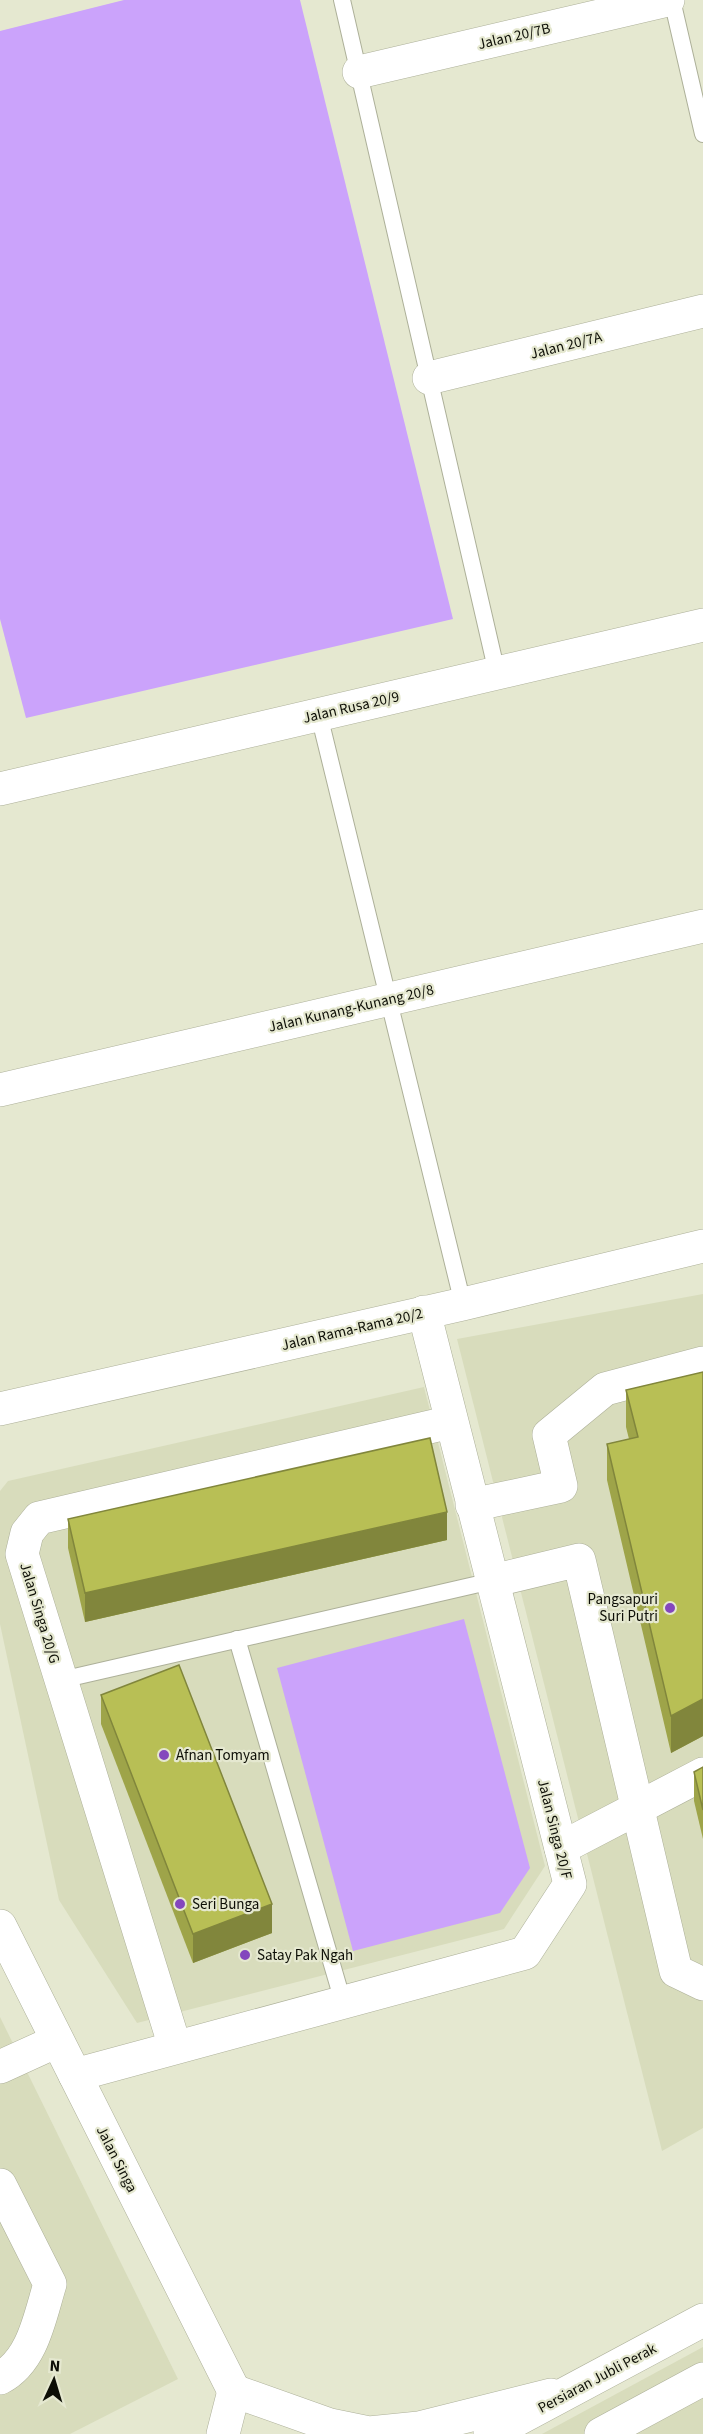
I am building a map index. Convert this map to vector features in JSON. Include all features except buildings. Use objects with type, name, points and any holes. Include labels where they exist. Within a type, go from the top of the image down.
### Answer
[{"type":"street","name":"Jalan 20/7B","points":[[359,72],[670,0]]},
{"type":"street","name":"Jalan 20/7A","points":[[429,378],[703,311]]},
{"type":"street","name":"Jalan Rusa 20/9","points":[[0,789],[703,625]]},
{"type":"street","name":"Jalan Kunang-Kunang 20/8","points":[[0,1090],[703,926]]},
{"type":"street","name":"Jalan Rama-Rama 20/2","points":[[0,1409],[463,1304],[703,1246]]},
{"type":"street","name":"Jalan Singa 20/F","points":[[75,2075],[525,1953],[570,1884],[424,1312]]},
{"type":"street","points":[[472,1505],[561,1486],[549,1435],[605,1389],[703,1363]]},
{"type":"street","name":"Jalan Singa 20/G","points":[[175,2048],[22,1554],[27,1533],[39,1518],[451,1422]]},
{"type":"street","points":[[492,1581],[579,1560],[676,1971],[703,1984]]},
{"type":"street","points":[[561,1848],[638,1810],[703,1774]]},
{"type":"street","name":"Jalan Singa","points":[[0,1926],[234,2391]]},
{"type":"street","points":[[0,2067],[57,2041]]},
{"type":"street","points":[[0,2185],[50,2284],[31,2344],[8,2374],[0,2378]]},
{"type":"street","name":"Persiaran Jubli Perak","points":[[490,2434],[580,2388],[699,2320]]},
{"type":"street","points":[[601,2434],[703,2379]]},
{"type":"street","points":[[223,2434],[234,2391],[330,2425],[369,2433],[420,2428],[580,2388]]},
{"type":"lane","points":[[342,0],[497,673]]},
{"type":"lane","points":[[670,0],[703,134]]},
{"type":"lane","points":[[319,714],[463,1304]]},
{"type":"lane","points":[[61,1680],[492,1581]]},
{"type":"lane","points":[[237,1640],[343,2002]]},
{"type":"shaded area","points":[[124,0],[300,0],[453,619],[26,718],[0,619],[0,31]]},
{"type":"shaded area","points":[[703,1294],[703,2128],[662,2151],[457,1339]]},
{"type":"shaded area","points":[[424,1387],[545,1866],[504,1929],[137,2023],[59,1900],[0,1624],[0,1491],[8,1481]]},
{"type":"shaded area","points":[[464,1619],[530,1868],[500,1913],[353,1951],[277,1668]]},
{"type":"shaded area","points":[[0,2017],[178,2379],[70,2434],[0,2434]]},
{"type":"shaded area","points":[[703,2347],[703,2434],[542,2434]]},
{"type":"place","name":"Pangsapuri Suri Putri","points":[[670,1608]]},
{"type":"place","name":"Afnan Tomyam","points":[[164,1755]]},
{"type":"place","name":"Seri Bunga","points":[[180,1904]]},
{"type":"place","name":"Satay Pak Ngah","points":[[245,1955]]}]
